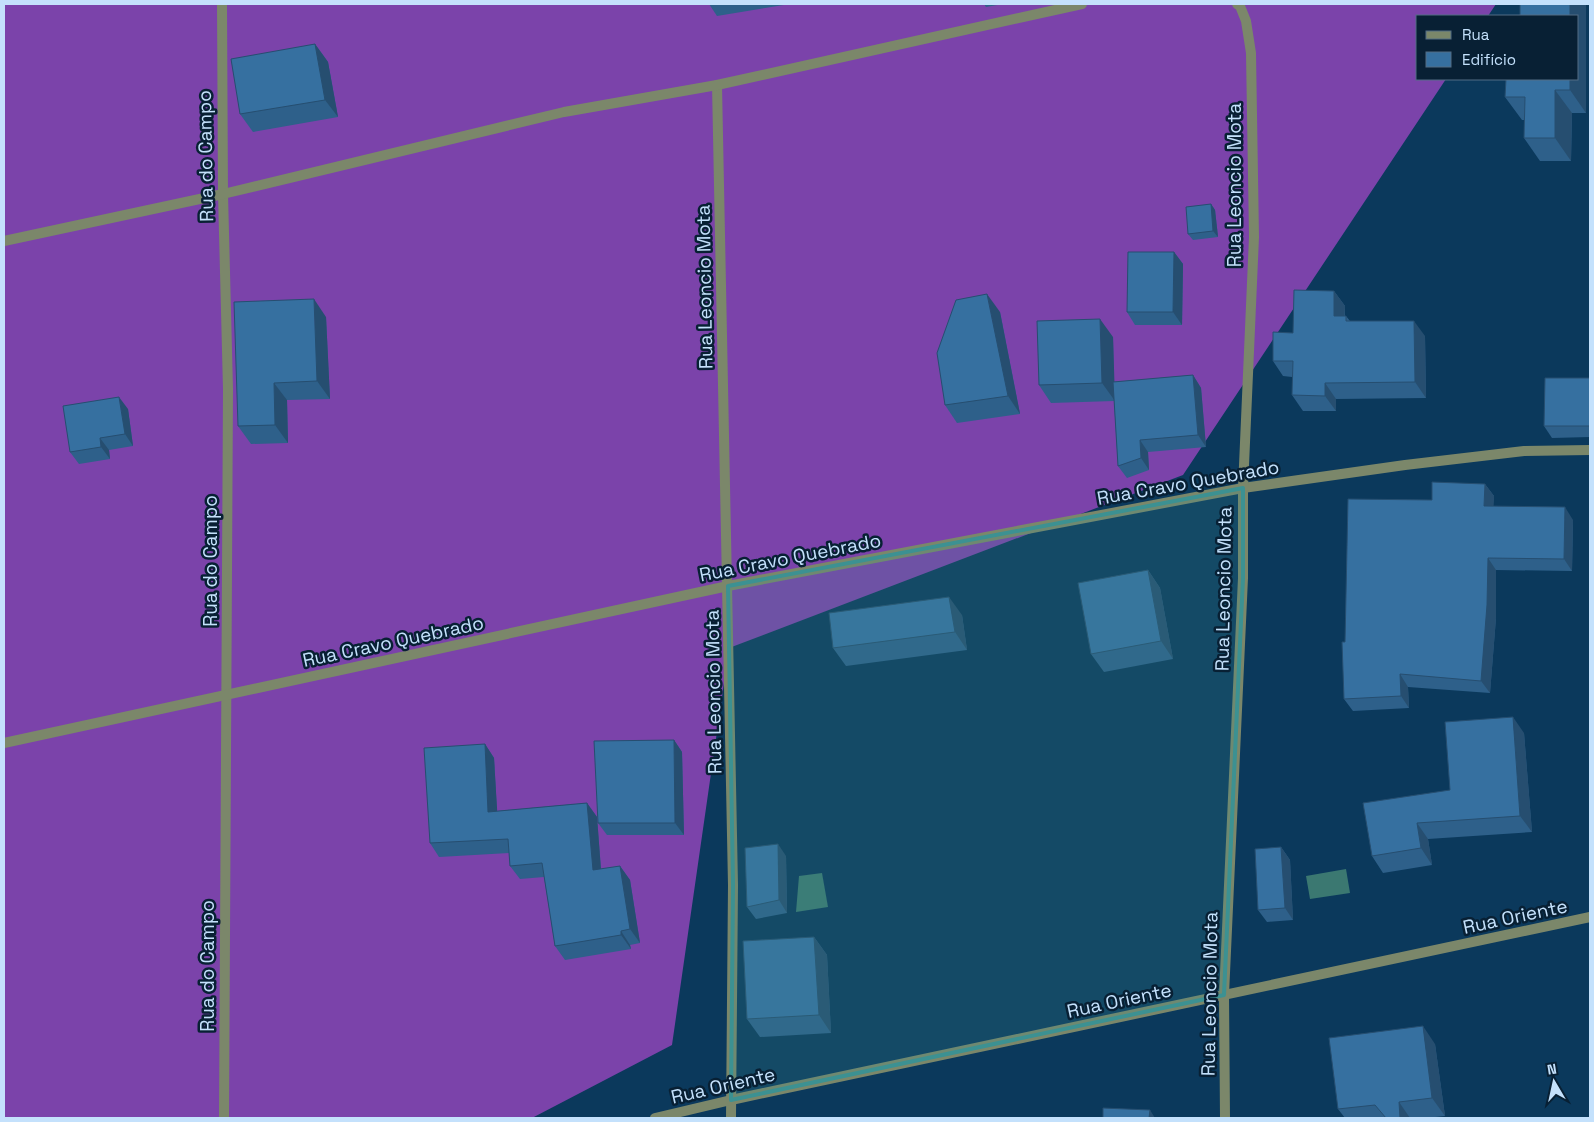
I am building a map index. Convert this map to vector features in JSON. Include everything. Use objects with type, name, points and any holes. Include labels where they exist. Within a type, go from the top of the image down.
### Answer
[{"type":"street","name":"Rua do Campo","points":[[222,4],[223,194],[228,389],[224,1118]]},
{"type":"street","points":[[4,241],[223,194],[564,112],[717,85],[1082,4]]},
{"type":"street","name":"Rua Leoncio Mota","points":[[1225,1118],[1224,995],[1243,578],[1243,488],[1254,237],[1252,62],[1246,21],[1240,6],[1237,4]]},
{"type":"street","name":"Rua Leoncio Mota","points":[[717,85],[733,885],[731,1118]]},
{"type":"street","name":"Rua Cravo Quebrado","points":[[4,743],[728,586],[1243,488],[1405,465],[1515,452],[1590,450]]},
{"type":"street","name":"Rua Oriente","points":[[655,1118],[731,1100],[1590,918]]},
{"type":"highlighted area","points":[[1243,488],[1243,578],[1224,995],[731,1100],[733,885],[728,586]]},
{"type":"shaded area","points":[[4,4],[1496,4],[1489,15],[1416,15],[1416,80],[1445,80],[1183,475],[729,648],[672,1045],[532,1118],[4,1118]]},
{"type":"shaded area","points":[[1346,869],[1350,893],[1310,899],[1306,876]]},
{"type":"shaded area","points":[[822,873],[828,907],[796,912],[799,876]]},
{"type":"building","points":[[1520,4],[1570,4],[1570,15],[1520,15]]},
{"type":"building","points":[[315,44],[325,100],[240,114],[231,59]]},
{"type":"building","points":[[1506,80],[1570,80],[1570,90],[1555,90],[1555,138],[1524,138],[1525,97],[1505,97]]},
{"type":"building","points":[[1211,204],[1213,231],[1188,234],[1186,207]]},
{"type":"building","points":[[1128,252],[1174,252],[1173,312],[1127,312]]},
{"type":"building","points":[[1294,290],[1334,291],[1334,316],[1346,316],[1346,321],[1414,321],[1415,382],[1325,383],[1325,396],[1292,395],[1293,361],[1273,361],[1273,332],[1293,333]]},
{"type":"building","points":[[987,294],[1008,396],[945,405],[937,353],[956,300]]},
{"type":"building","points":[[314,299],[317,381],[274,383],[275,425],[238,426],[234,302]]},
{"type":"building","points":[[1100,319],[1102,383],[1039,385],[1037,321]]},
{"type":"building","points":[[1193,375],[1198,435],[1140,440],[1141,458],[1118,466],[1113,382]]},
{"type":"building","points":[[1545,378],[1590,378],[1590,426],[1544,426]]},
{"type":"building","points":[[119,397],[125,434],[100,438],[101,447],[70,452],[63,406]]},
{"type":"building","points":[[1432,482],[1485,484],[1484,506],[1565,507],[1564,559],[1488,558],[1487,605],[1481,681],[1400,674],[1401,696],[1344,699],[1342,642],[1345,642],[1348,499],[1432,500]]},
{"type":"building","points":[[1148,570],[1161,641],[1091,654],[1078,583]]},
{"type":"building","points":[[949,597],[955,632],[833,648],[829,613]]},
{"type":"building","points":[[1513,717],[1520,816],[1417,823],[1421,848],[1372,856],[1363,803],[1450,790],[1445,722]]},
{"type":"building","points":[[674,740],[675,823],[598,823],[594,741]]},
{"type":"building","points":[[485,744],[488,812],[587,803],[593,870],[620,866],[630,929],[621,931],[621,935],[555,946],[542,863],[510,866],[508,839],[430,843],[424,748]]},
{"type":"building","points":[[778,844],[779,900],[747,907],[745,848]]},
{"type":"building","points":[[1281,847],[1285,908],[1258,910],[1255,849]]},
{"type":"building","points":[[814,937],[819,1015],[747,1019],[743,941]]},
{"type":"building","points":[[1423,1026],[1432,1098],[1399,1102],[1400,1118],[1386,1118],[1375,1105],[1338,1109],[1329,1038]]},
{"type":"building","points":[[1103,1108],[1150,1110],[1149,1118],[1103,1118]]}]
